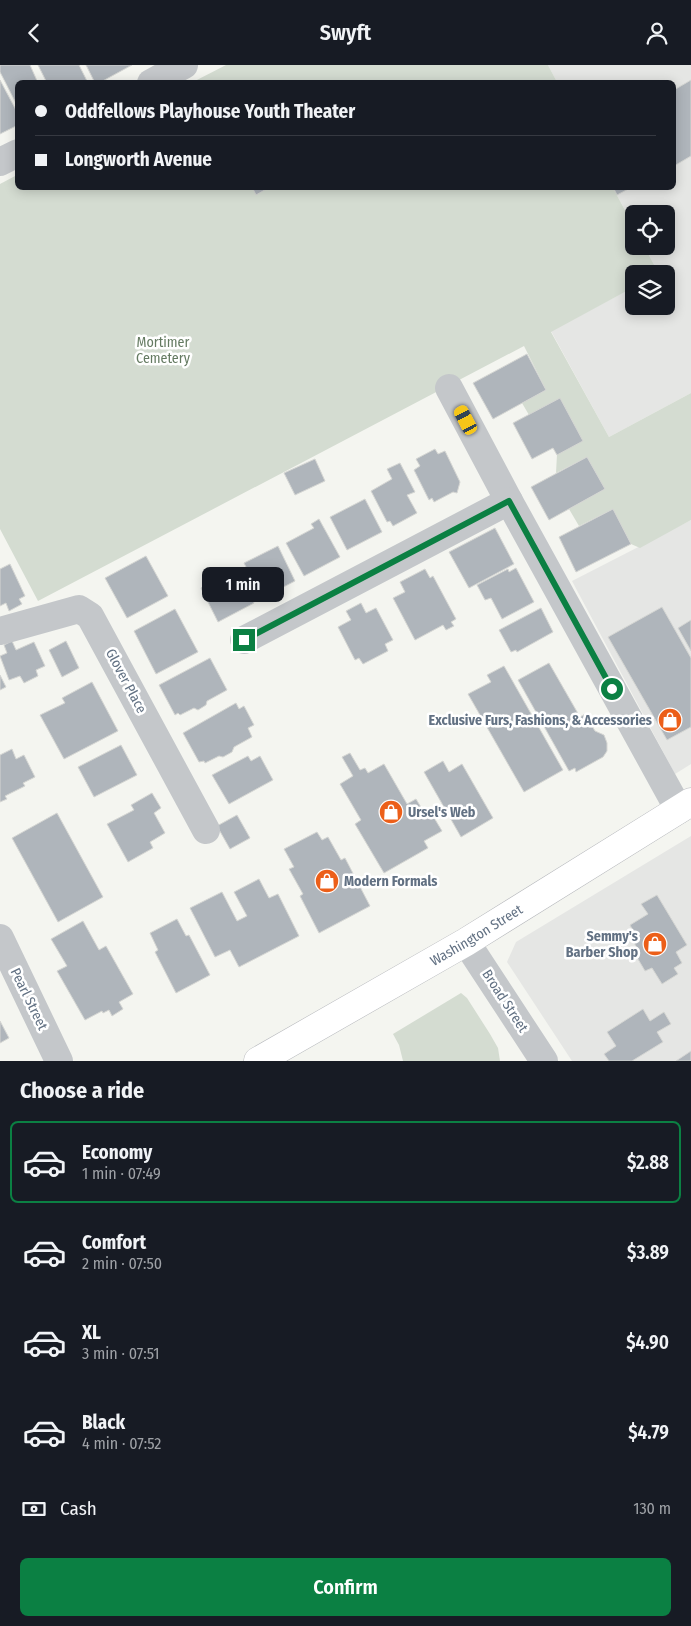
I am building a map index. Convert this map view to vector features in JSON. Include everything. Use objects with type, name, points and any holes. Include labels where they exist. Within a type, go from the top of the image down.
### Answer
[{"type":"highway","name":"Washington Street","points":[[258,1061],[466,942],[685,806]]},
{"type":"street","points":[[156,80],[184,65]]},
{"type":"street","points":[[0,162],[15,154]]},
{"type":"street","points":[[449,388],[509,501],[685,806]]},
{"type":"street","points":[[244,640],[509,501]]},
{"type":"street","name":"Glover Place","points":[[0,631],[79,609],[90,616],[206,830]]},
{"type":"street","name":"Pearl Street","points":[[0,938],[59,1061]]},
{"type":"street","name":"Broad Street","points":[[466,942],[544,1061]]},
{"type":"shaded area","points":[[548,65],[691,65],[691,393],[609,437],[551,331],[625,292],[625,315],[675,315],[675,265],[654,265],[649,255],[675,255],[675,205],[625,205],[625,210],[614,190],[676,190],[676,80],[556,80]]},
{"type":"shaded area","points":[[691,520],[691,764],[675,774],[572,581]]},
{"type":"shaded area","points":[[691,836],[691,1061],[572,1061],[507,962],[516,942]]},
{"type":"green space","points":[[226,65],[548,65],[556,80],[197,80]]},
{"type":"green space","name":"Mortimer Cemetery","points":[[15,176],[15,190],[614,190],[625,210],[625,255],[649,255],[654,265],[625,265],[625,292],[551,332],[609,437],[691,393],[691,520],[640,548],[631,544],[613,509],[579,526],[569,509],[605,489],[587,457],[556,473],[560,398],[529,415],[522,403],[546,390],[524,346],[38,601],[0,529],[0,184]]},
{"type":"green space","points":[[461,993],[467,998],[490,1034],[498,1048],[500,1061],[403,1061],[399,1045],[393,1034]]},
{"type":"building","points":[[0,65],[30,65],[37,80],[15,80],[15,101],[0,72]]},
{"type":"building","points":[[38,65],[79,65],[86,80],[46,80]]},
{"type":"building","points":[[86,65],[132,65],[104,80],[94,80]]},
{"type":"building","points":[[0,80],[15,108],[15,126],[0,134]]},
{"type":"building","points":[[691,80],[691,156],[676,165],[676,89]]},
{"type":"building","points":[[254,190],[265,190],[256,195]]},
{"type":"building","points":[[614,190],[626,190],[617,195]]},
{"type":"building","points":[[527,354],[546,390],[493,419],[473,383]]},
{"type":"building","points":[[560,398],[583,441],[557,455],[553,448],[532,459],[513,423]]},
{"type":"building","points":[[435,449],[438,454],[445,451],[460,482],[457,493],[453,492],[434,502],[432,498],[429,500],[414,470],[420,466],[416,459]]},
{"type":"building","points":[[587,457],[605,489],[549,520],[531,487]]},
{"type":"building","points":[[315,459],[325,481],[295,495],[284,473]]},
{"type":"building","points":[[400,463],[415,492],[407,495],[417,513],[393,526],[390,521],[387,522],[371,491],[392,479],[387,469]]},
{"type":"building","points":[[365,499],[382,532],[347,550],[330,517]]},
{"type":"building","points":[[613,509],[631,544],[576,572],[559,537]]},
{"type":"building","points":[[319,519],[340,557],[304,576],[286,543],[314,528],[311,524]]},
{"type":"building","points":[[495,528],[514,564],[469,588],[449,552]]},
{"type":"building","points":[[278,546],[295,581],[262,598],[244,563]]},
{"type":"building","points":[[146,556],[168,596],[127,618],[105,578]]},
{"type":"building","points":[[10,564],[25,596],[19,599],[22,604],[9,611],[6,603],[0,606],[0,569]]},
{"type":"building","points":[[516,568],[534,602],[502,619],[491,598],[485,600],[477,585],[508,569],[509,572]]},
{"type":"building","points":[[236,569],[254,603],[218,622],[201,588]]},
{"type":"building","points":[[425,569],[430,578],[433,576],[456,619],[451,622],[454,626],[446,630],[443,625],[415,640],[393,598],[405,592],[400,582]]},
{"type":"building","points":[[361,603],[366,613],[376,608],[393,640],[385,644],[388,651],[363,664],[359,658],[355,660],[338,627],[351,620],[346,611]]},
{"type":"building","points":[[662,607],[691,658],[691,727],[667,740],[608,637]]},
{"type":"building","points":[[541,608],[553,632],[517,652],[516,650],[511,652],[499,630]]},
{"type":"building","points":[[175,609],[198,652],[156,674],[134,631]]},
{"type":"building","points":[[691,620],[691,651],[678,628]]},
{"type":"building","points":[[12,641],[16,650],[34,642],[45,666],[36,670],[38,676],[24,683],[20,676],[9,680],[0,656],[7,653],[4,645]]},
{"type":"building","points":[[66,641],[79,668],[62,677],[49,650]]},
{"type":"building","points":[[210,658],[227,690],[207,701],[206,705],[198,710],[194,708],[180,715],[178,713],[175,715],[159,685]]},
{"type":"building","points":[[549,663],[580,717],[585,714],[595,731],[604,735],[607,743],[607,751],[603,757],[576,772],[575,768],[569,771],[518,680]]},
{"type":"building","points":[[504,666],[563,770],[524,792],[468,694],[491,682],[487,675]]},
{"type":"building","points":[[0,675],[6,687],[0,690]]},
{"type":"building","points":[[92,682],[118,731],[64,759],[40,715],[65,703],[62,698]]},
{"type":"building","points":[[236,703],[239,709],[244,706],[254,725],[248,728],[252,737],[234,747],[232,752],[223,757],[219,756],[205,763],[204,761],[199,762],[183,733]]},
{"type":"building","points":[[121,745],[137,775],[94,797],[78,767]]},
{"type":"building","points":[[12,749],[16,759],[24,755],[35,777],[23,783],[25,786],[5,796],[7,799],[0,802],[0,755]]},
{"type":"building","name":"Ursel's Web","points":[[350,753],[360,770],[365,768],[368,773],[384,764],[407,804],[416,799],[425,814],[430,811],[442,831],[424,841],[428,848],[384,873],[355,824],[361,820],[340,784],[353,776],[342,757]]},
{"type":"building","points":[[248,756],[251,761],[260,756],[273,780],[229,804],[212,775]]},
{"type":"building","points":[[443,761],[449,772],[462,764],[493,818],[461,837],[424,772]]},
{"type":"building","points":[[152,793],[161,808],[154,813],[165,833],[150,842],[153,848],[128,862],[107,824],[134,810],[131,805]]},
{"type":"building","points":[[57,813],[103,897],[58,922],[12,838]]},
{"type":"building","points":[[237,815],[250,838],[230,849],[217,826]]},
{"type":"building","name":"Modern Formals","points":[[317,832],[322,840],[328,837],[341,860],[345,858],[370,906],[319,933],[300,896],[303,894],[289,869],[294,867],[284,849]]},
{"type":"building","points":[[259,879],[269,898],[278,894],[299,936],[239,967],[230,950],[215,957],[190,908],[222,892],[237,921],[247,916],[234,892]]},
{"type":"building","points":[[657,895],[687,945],[676,952],[682,963],[674,968],[678,974],[662,984],[652,968],[645,971],[635,954],[639,952],[631,937],[635,935],[630,925],[648,914],[641,904]]},
{"type":"building","points":[[177,919],[186,936],[189,935],[210,975],[176,993],[155,952],[158,950],[150,933]]},
{"type":"building","points":[[83,921],[99,950],[106,946],[133,994],[119,1002],[123,1009],[112,1016],[109,1010],[103,1013],[102,1011],[85,1020],[57,971],[67,966],[51,939]]},
{"type":"building","points":[[643,1009],[650,1021],[664,1012],[671,1024],[657,1032],[663,1042],[632,1061],[609,1061],[604,1054],[616,1046],[607,1032]]},
{"type":"building","points":[[0,1021],[9,1038],[0,1043]]},
{"type":"building","points":[[691,1051],[691,1061],[676,1061]]},
{"type":"place","name":"Exclusive Furs, Fashions, & Accessories","points":[[670,720]]},
{"type":"place","name":"Ursel's Web","points":[[391,812]]},
{"type":"place","name":"Modern Formals","points":[[327,881]]},
{"type":"place","name":"Semmy's Barber Shop","points":[[655,944]]},
{"type":"route","points":[[244,640],[509,501],[612,689]]}]
